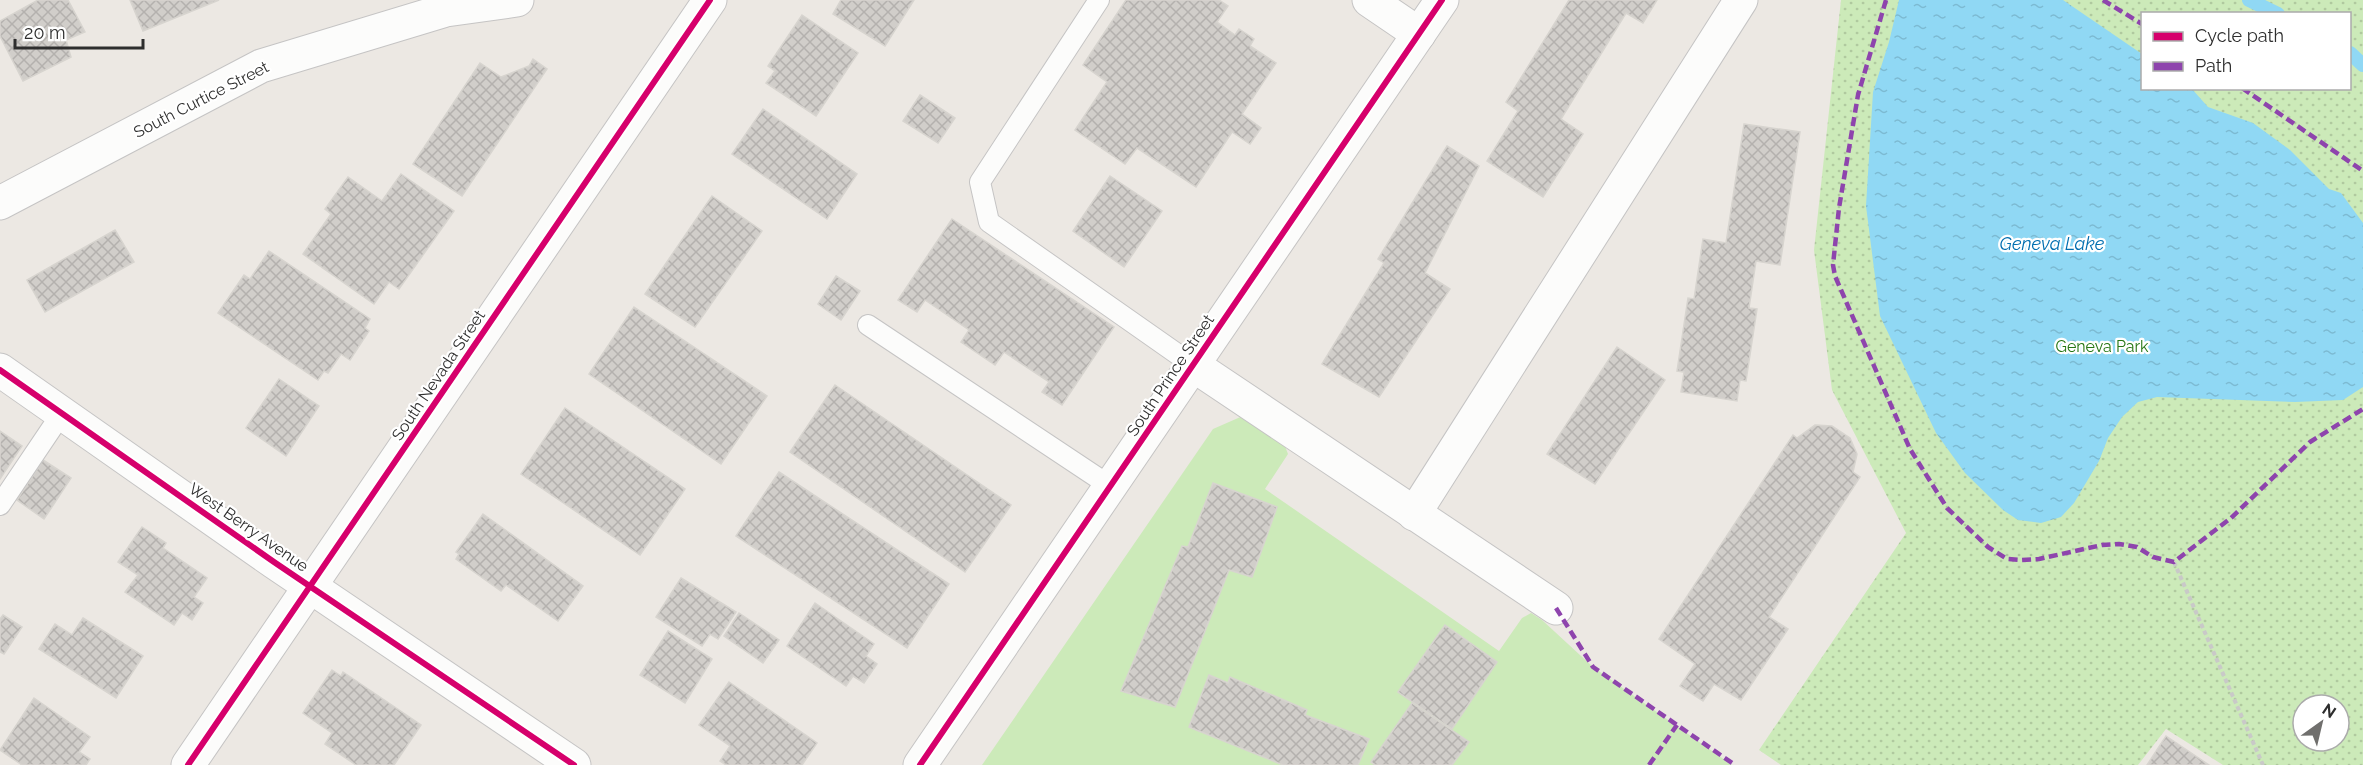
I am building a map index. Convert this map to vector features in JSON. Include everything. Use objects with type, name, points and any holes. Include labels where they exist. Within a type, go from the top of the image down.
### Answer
[{"type":"street","name":"South Curtice Street","points":[[0,203],[261,66],[446,10],[517,0]]},
{"type":"street","name":"South Nevada Street","points":[[188,765],[710,0]]},
{"type":"street","points":[[1369,0],[1419,34]]},
{"type":"street","name":"South Prince Street","points":[[920,765],[1442,0]]},
{"type":"street","points":[[1414,514],[1741,0]]},
{"type":"street","points":[[1193,365],[1556,608]]},
{"type":"street","name":"West Berry Avenue","points":[[0,370],[561,761]]},
{"type":"lane","points":[[1099,0],[980,182],[990,222],[1193,365]]},
{"type":"lane","points":[[868,325],[1110,486]]},
{"type":"lane","points":[[0,505],[62,413]]},
{"type":"path","points":[[2174,562],[2263,765]]},
{"type":"green space","name":"Geneva Park","points":[[1841,0],[2363,0],[2363,765],[2223,765],[2166,729],[2138,765],[1781,765],[1759,750],[1906,533],[1832,390],[1814,250]]},
{"type":"green space","points":[[1245,415],[1283,441],[1288,454],[1265,489],[1499,651],[1522,618],[1531,613],[1542,620],[1593,667],[1732,765],[982,765],[1213,429]]},
{"type":"water","name":"Geneva Lake","points":[[1899,0],[2063,0],[2141,53],[2141,90],[2193,90],[2208,107],[2253,123],[2290,150],[2329,189],[2341,193],[2363,223],[2363,387],[2343,400],[2295,402],[2157,397],[2138,402],[2122,417],[2108,438],[2099,461],[2074,503],[2061,517],[2041,523],[2018,520],[2003,510],[1965,473],[1936,433],[1880,316],[1866,206],[1873,92]]},
{"type":"building","points":[[38,0],[68,0],[85,32],[66,40],[71,57],[23,81],[0,36],[0,21]]},
{"type":"building","points":[[130,0],[219,0],[143,31]]},
{"type":"building","points":[[841,0],[914,0],[885,46],[833,14]]},
{"type":"building","points":[[1126,0],[1219,0],[1228,6],[1217,22],[1235,35],[1239,29],[1254,39],[1250,46],[1276,63],[1242,114],[1261,128],[1250,144],[1232,132],[1196,187],[1137,148],[1125,164],[1075,130],[1107,82],[1083,65]]},
{"type":"building","points":[[1569,0],[1657,0],[1643,23],[1626,13],[1561,119],[1583,134],[1543,197],[1487,161],[1518,111],[1506,102]]},
{"type":"building","points":[[802,15],[858,53],[816,116],[766,83],[775,71],[768,66]]},
{"type":"building","points":[[533,59],[547,69],[462,196],[413,164],[480,63],[501,77],[529,66]]},
{"type":"building","points":[[920,95],[955,118],[938,143],[903,121]]},
{"type":"building","points":[[763,109],[857,174],[827,219],[732,154]]},
{"type":"building","points":[[1744,124],[1800,132],[1780,265],[1756,261],[1749,308],[1757,309],[1746,381],[1740,380],[1737,401],[1681,392],[1684,372],[1677,371],[1688,298],[1694,299],[1703,239],[1726,243]]},
{"type":"building","points":[[1447,146],[1479,166],[1425,273],[1450,289],[1379,397],[1322,364],[1384,263],[1378,259]]},
{"type":"building","points":[[401,174],[454,211],[399,289],[389,282],[374,304],[303,254],[331,214],[325,209],[348,177],[382,201]]},
{"type":"building","points":[[1110,176],[1162,211],[1124,267],[1073,231]]},
{"type":"building","points":[[712,196],[762,231],[695,327],[645,294]]},
{"type":"building","points":[[952,219],[1114,327],[1062,405],[1042,392],[1049,382],[1004,352],[995,365],[961,342],[969,330],[925,300],[917,312],[898,300]]},
{"type":"building","points":[[115,230],[134,262],[45,312],[27,280]]},
{"type":"building","points":[[269,251],[370,319],[365,328],[369,331],[350,360],[341,354],[328,373],[324,371],[318,380],[218,313],[244,275],[250,279]]},
{"type":"building","points":[[836,276],[860,291],[841,320],[818,304]]},
{"type":"building","points":[[634,307],[767,396],[721,464],[589,374]]},
{"type":"building","points":[[1617,347],[1665,380],[1595,484],[1547,454]]},
{"type":"building","points":[[279,379],[319,406],[286,456],[246,428]]},
{"type":"building","points":[[835,385],[1011,505],[965,572],[790,452]]},
{"type":"building","points":[[565,408],[685,489],[640,555],[521,474]]},
{"type":"building","points":[[1815,425],[1832,426],[1850,438],[1857,454],[1853,472],[1860,477],[1769,617],[1788,629],[1741,700],[1714,684],[1703,701],[1680,686],[1695,664],[1659,639],[1793,435],[1797,438]]},
{"type":"building","points":[[0,431],[22,446],[0,479]]},
{"type":"building","points":[[43,460],[71,478],[44,519],[17,500]]},
{"type":"building","points":[[779,472],[949,584],[907,648],[736,536]]},
{"type":"building","points":[[1213,483],[1277,507],[1252,577],[1229,570],[1175,707],[1121,691],[1182,546],[1188,547]]},
{"type":"building","points":[[483,514],[583,586],[558,621],[506,585],[501,591],[456,559],[459,554],[456,552]]},
{"type":"building","points":[[142,527],[166,543],[163,548],[207,578],[194,597],[203,603],[192,620],[182,613],[174,625],[125,592],[138,575],[118,562]]},
{"type":"building","points":[[681,578],[736,612],[718,639],[710,634],[702,646],[656,617]]},
{"type":"building","points":[[815,603],[874,644],[866,656],[877,664],[864,683],[853,676],[846,686],[787,646]]},
{"type":"building","points":[[739,613],[779,640],[763,663],[724,636]]},
{"type":"building","points":[[3,615],[22,627],[4,654],[0,652],[0,619]]},
{"type":"building","points":[[83,618],[143,656],[116,698],[39,649],[55,624],[72,635]]},
{"type":"building","points":[[1445,625],[1497,662],[1452,729],[1398,692]]},
{"type":"building","points":[[668,631],[712,659],[685,703],[640,675]]},
{"type":"building","points":[[332,670],[341,676],[343,672],[421,725],[394,765],[356,765],[325,744],[332,733],[303,713]]},
{"type":"building","points":[[1209,675],[1228,683],[1230,677],[1307,710],[1305,715],[1369,739],[1358,765],[1283,765],[1189,727]]},
{"type":"building","points":[[729,682],[817,743],[802,765],[726,765],[720,761],[730,746],[699,725]]},
{"type":"building","points":[[34,698],[90,737],[79,752],[90,759],[86,765],[22,765],[0,750]]},
{"type":"building","points":[[1412,703],[1469,742],[1452,765],[1375,765],[1371,762]]},
{"type":"building","points":[[2166,736],[2209,765],[2147,765]]},
{"type":"waterway","points":[[2249,0],[2274,12]]},
{"type":"waterway","points":[[2351,54],[2363,65]]},
{"type":"marked path","points":[[1886,0],[1858,95],[1839,208],[1833,265],[1835,276],[1910,449],[1947,508],[1988,547],[2007,559],[2022,560],[2119,544],[2137,547],[2153,557],[2174,562],[2231,518],[2310,442],[2363,409]]},
{"type":"marked path","points":[[2103,0],[2141,23]]},
{"type":"marked path","points":[[2245,90],[2363,171]]},
{"type":"marked path","points":[[1556,608],[1593,667],[1735,765]]},
{"type":"marked path","points":[[1649,765],[1677,725]]},
{"type":"cycle path","points":[[188,765],[710,0]]},
{"type":"cycle path","points":[[920,765],[1442,0]]},
{"type":"cycle path","points":[[0,370],[274,562],[574,765]]}]
